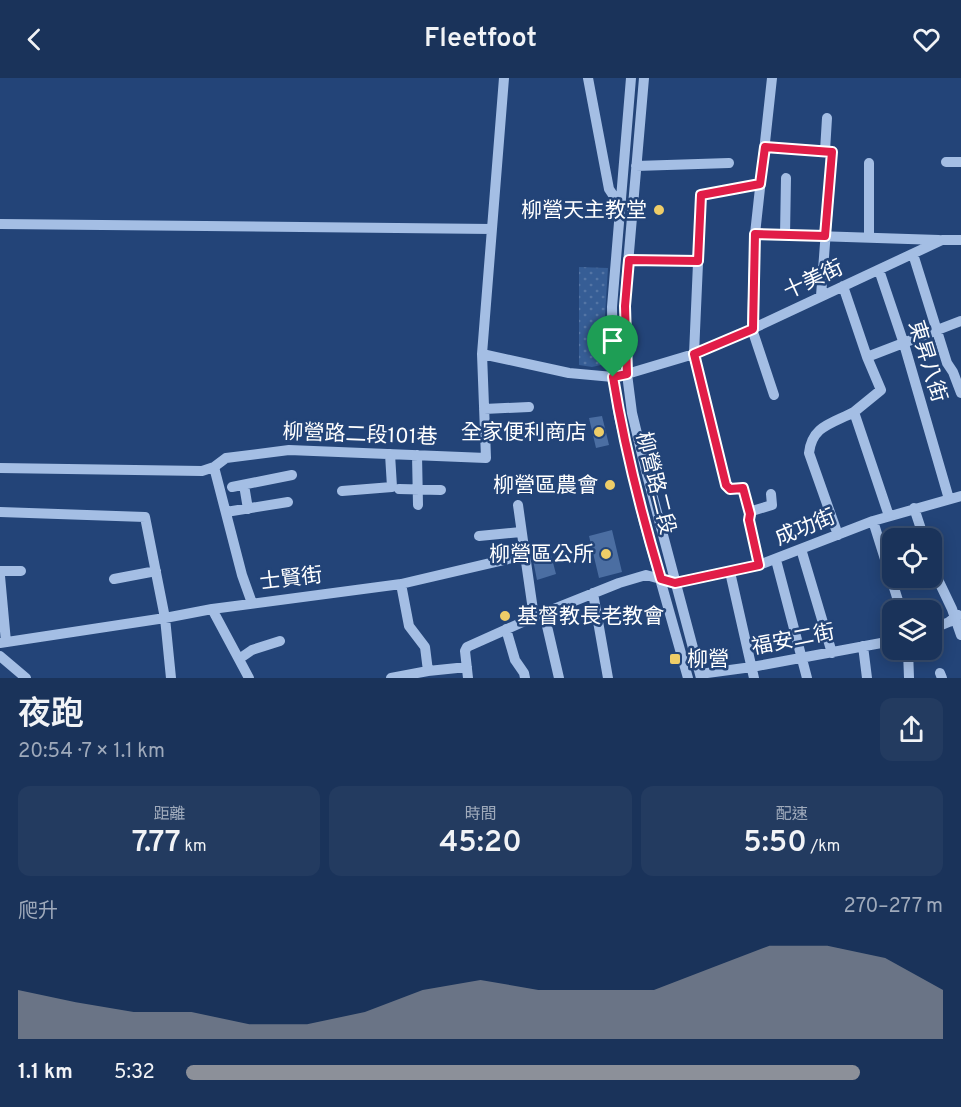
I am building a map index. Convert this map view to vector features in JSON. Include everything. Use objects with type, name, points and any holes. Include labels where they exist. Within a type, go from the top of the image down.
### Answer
[{"type":"street","name":"柳營路二段101巷","points":[[0,468],[202,471],[214,467],[226,458],[289,450],[486,458],[482,354],[504,78]]},
{"type":"street","points":[[588,78],[609,189],[620,207],[633,209]]},
{"type":"street","name":"柳營路二段","points":[[631,78],[612,307],[613,377],[619,416],[644,522],[688,678]]},
{"type":"street","name":"柳營路二段","points":[[644,78],[625,306],[627,374],[634,425],[700,676]]},
{"type":"street","points":[[772,78],[755,234],[753,329],[774,395]]},
{"type":"street","points":[[825,151],[827,118]]},
{"type":"street","points":[[765,147],[832,152],[821,296]]},
{"type":"street","points":[[946,162],[961,162]]},
{"type":"street","points":[[636,166],[729,164]]},
{"type":"street","points":[[869,164],[869,237]]},
{"type":"street","points":[[784,235],[786,178]]},
{"type":"street","points":[[759,565],[743,488],[730,489],[726,485],[694,354],[701,195],[760,184]]},
{"type":"street","points":[[0,224],[492,229]]},
{"type":"street","points":[[755,234],[942,240]]},
{"type":"street","name":"十美街","points":[[613,377],[694,354],[753,329],[942,240],[961,240]]},
{"type":"street","points":[[912,254],[947,363],[961,393]]},
{"type":"street","points":[[629,260],[698,261]]},
{"type":"street","name":"東昇八街","points":[[879,270],[904,344],[949,499]]},
{"type":"street","points":[[838,535],[808,453],[810,441],[815,433],[854,412],[881,390],[867,357],[843,286]]},
{"type":"street","points":[[867,357],[961,321]]},
{"type":"street","points":[[482,354],[569,373],[613,377]]},
{"type":"street","points":[[484,409],[529,407]]},
{"type":"street","points":[[854,412],[888,516]]},
{"type":"street","points":[[342,491],[392,487],[390,454]]},
{"type":"street","points":[[417,455],[418,504]]},
{"type":"street","points":[[214,467],[242,575],[252,603]]},
{"type":"street","points":[[232,487],[292,475]]},
{"type":"street","points":[[244,485],[248,509]]},
{"type":"street","points":[[399,489],[441,490]]},
{"type":"street","points":[[750,514],[752,511],[772,505],[771,494]]},
{"type":"street","name":"成功街","points":[[468,673],[465,651],[467,647],[593,593],[646,575],[675,583],[759,565],[873,520],[961,496]]},
{"type":"street","points":[[226,512],[288,502]]},
{"type":"street","points":[[518,504],[525,555],[539,615],[559,678]]},
{"type":"street","points":[[914,508],[921,528]]},
{"type":"street","points":[[0,512],[145,517],[165,618],[171,678]]},
{"type":"street","points":[[873,520],[898,600]]},
{"type":"street","points":[[479,536],[521,532]]},
{"type":"street","points":[[801,549],[832,653]]},
{"type":"street","name":"士賢街","points":[[3,643],[252,603],[401,584],[525,555]]},
{"type":"street","points":[[776,560],[807,678]]},
{"type":"street","points":[[0,571],[21,571]]},
{"type":"street","points":[[114,579],[156,572]]},
{"type":"street","points":[[730,572],[753,673]]},
{"type":"street","points":[[0,576],[3,643]]},
{"type":"street","points":[[401,584],[409,626],[425,647],[428,671]]},
{"type":"street","points":[[942,585],[958,615],[961,636]]},
{"type":"street","points":[[593,593],[608,678]]},
{"type":"street","points":[[212,609],[249,678]]},
{"type":"street","points":[[942,625],[958,615]]},
{"type":"street","points":[[506,629],[515,660],[525,678]]},
{"type":"street","points":[[239,659],[252,650],[280,641]]},
{"type":"street","name":"福安二街","points":[[700,676],[753,673],[802,657],[882,643]]},
{"type":"street","points":[[863,646],[867,678]]},
{"type":"street","points":[[0,656],[26,678]]},
{"type":"street","points":[[908,660],[909,678]]},
{"type":"street","points":[[391,678],[428,671],[468,673]]},
{"type":"shaded area","points":[[579,267],[608,268],[605,364],[592,367],[579,365]]},
{"type":"building","name":"全家便利商店","points":[[602,416],[609,445],[596,448],[589,418]]},
{"type":"building","name":"柳營區公所","points":[[612,530],[622,572],[599,578],[589,536]]},
{"type":"building","points":[[551,555],[556,574],[537,580],[533,560]]},
{"type":"place","name":"柳營天主教堂","points":[[659,210]]},
{"type":"place","name":"全家便利商店","points":[[599,432]]},
{"type":"place","name":"柳營區農會","points":[[610,485]]},
{"type":"place","name":"柳營區公所","points":[[606,554]]},
{"type":"place","name":"基督教長老教會","points":[[505,616]]},
{"type":"place","name":"柳營","points":[[675,659]]},
{"type":"route","points":[[765,147],[832,152],[825,236],[755,234],[753,329],[694,354],[726,485],[730,489],[743,488],[759,565],[675,583],[661,579],[644,522],[619,416],[613,377],[627,374],[625,306],[629,260],[698,261],[701,195],[760,184],[765,147]]}]
